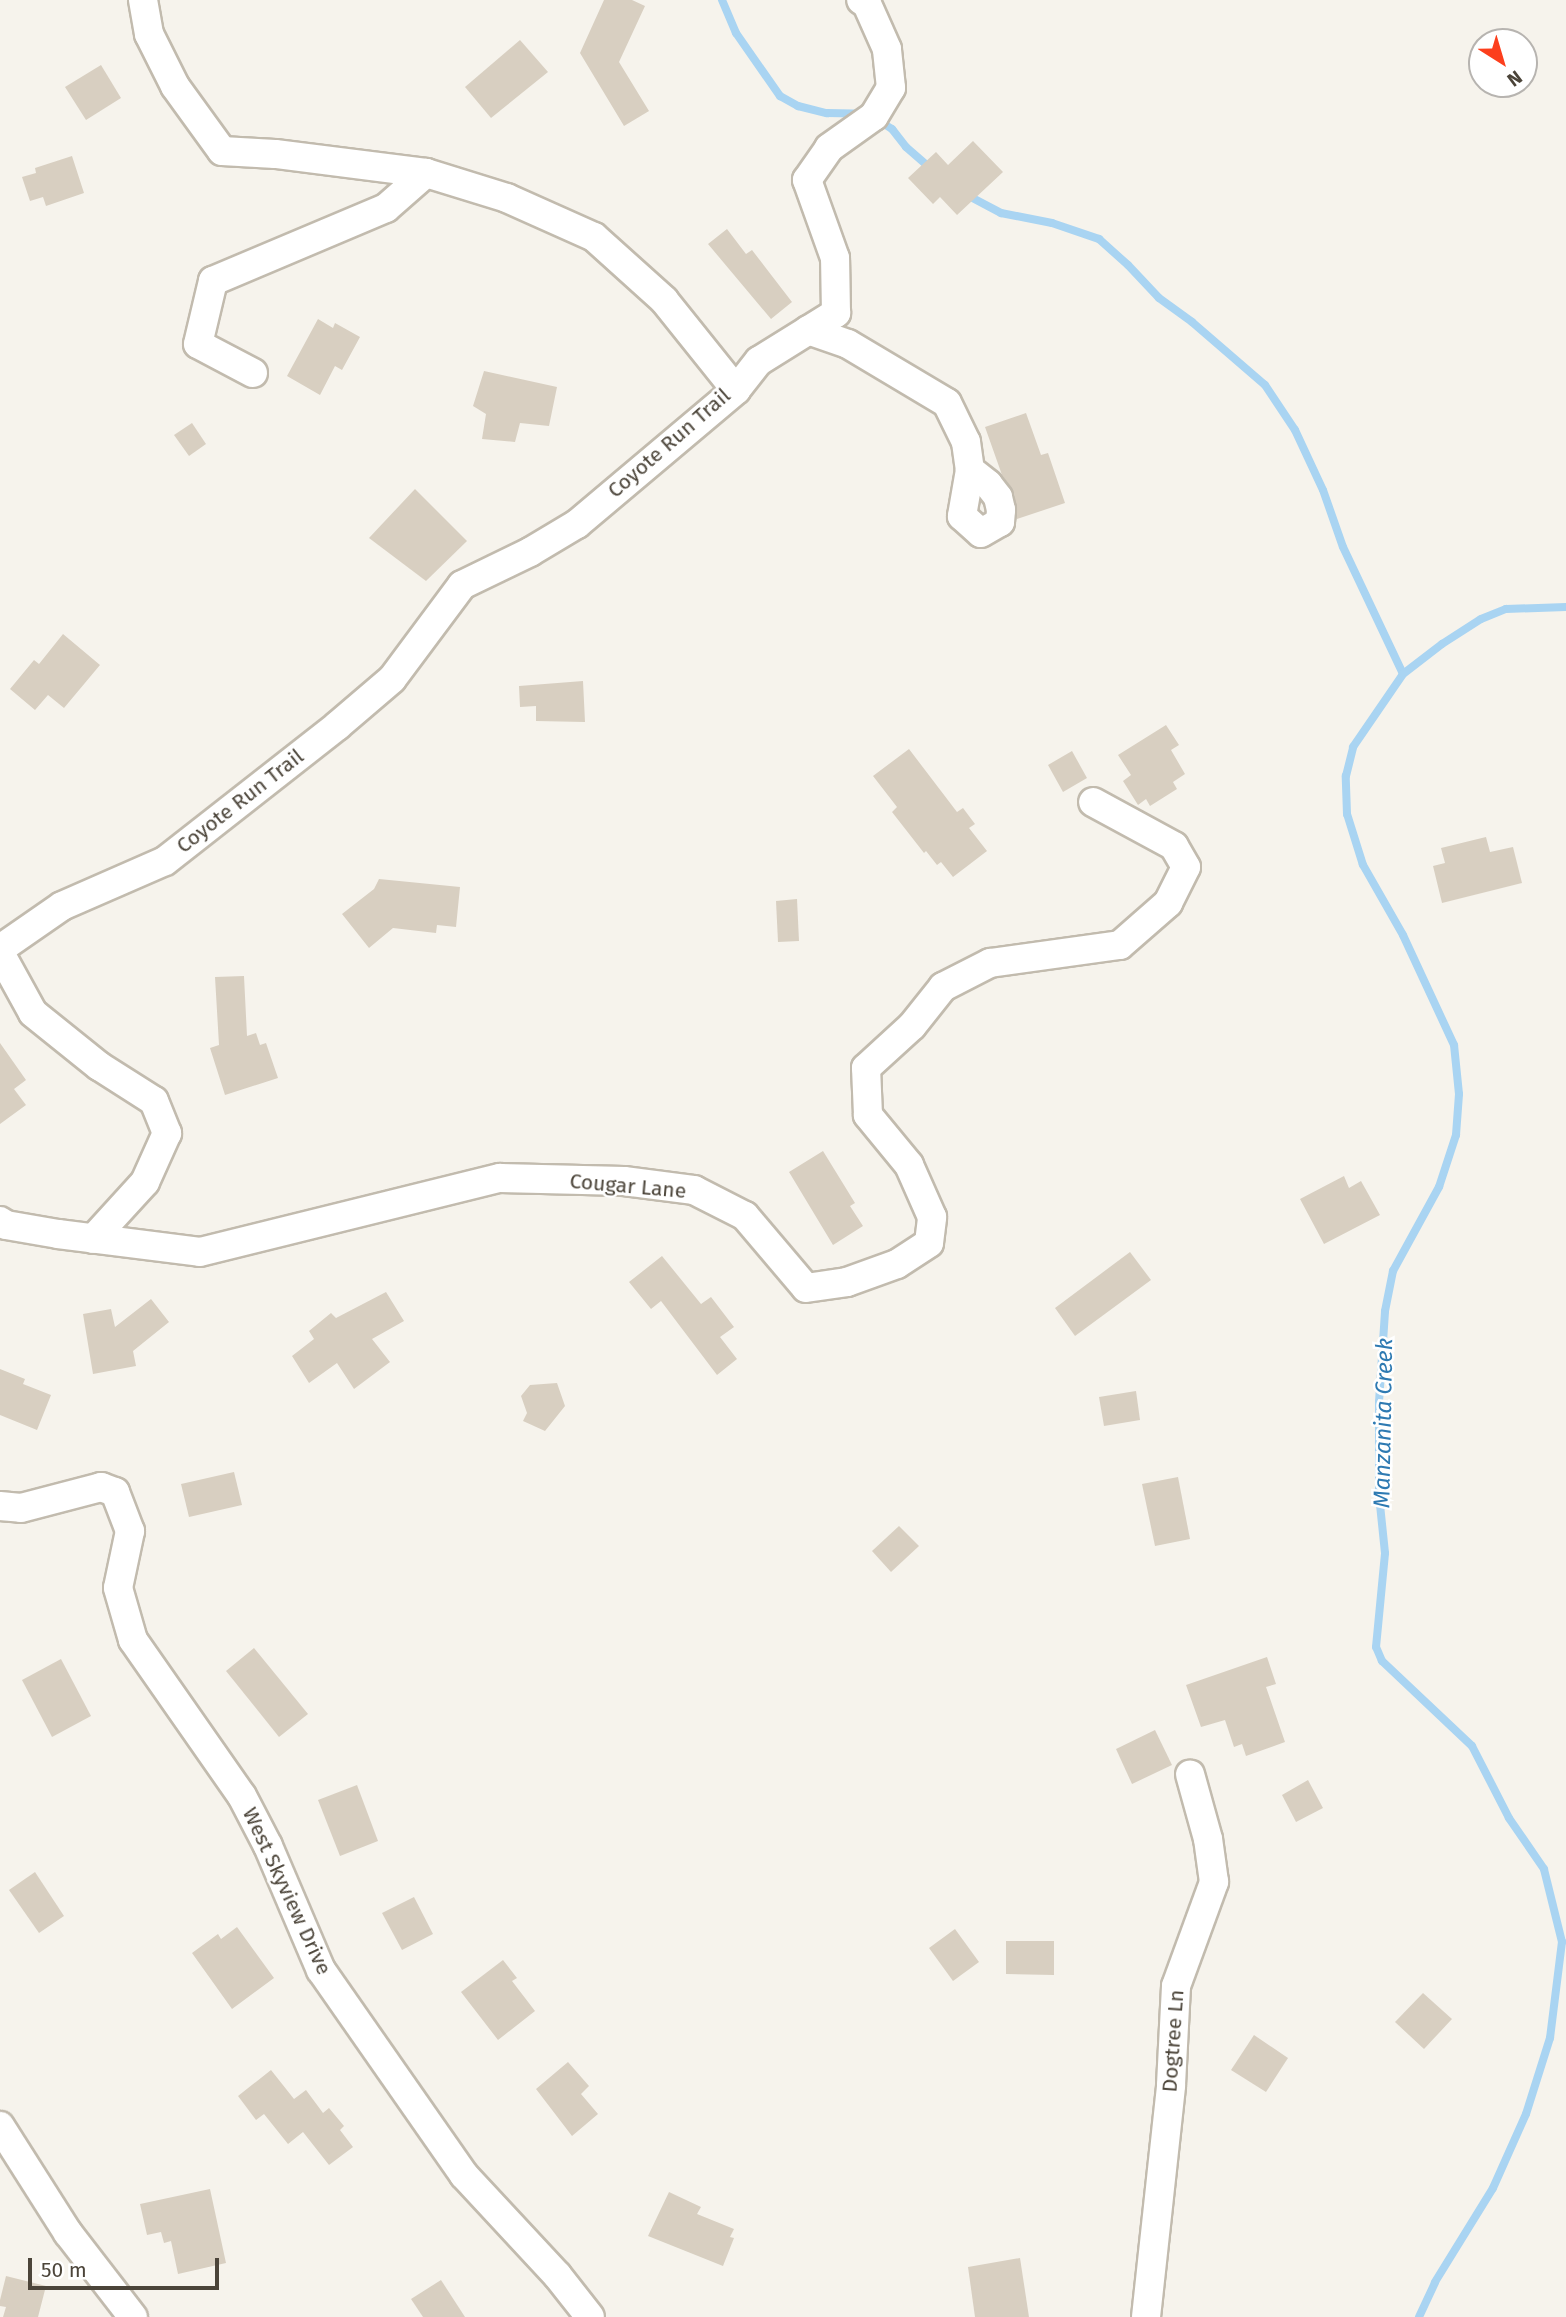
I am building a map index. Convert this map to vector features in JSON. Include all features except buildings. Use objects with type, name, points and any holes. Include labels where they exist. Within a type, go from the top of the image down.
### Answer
[{"type":"street","name":"Coyote Run Trail","points":[[93,1239],[145,1182],[167,1133],[154,1101],[99,1066],[33,1013],[0,951],[62,906],[165,861],[392,679],[462,585],[530,552],[577,523],[736,390],[664,300],[594,237],[507,198],[426,173],[275,154],[222,151],[175,86],[149,34],[142,0]]},
{"type":"street","points":[[736,390],[759,361],[836,313],[835,258],[807,180],[829,148],[874,116],[891,88],[887,49],[867,4],[861,0]]},
{"type":"street","points":[[253,373],[198,344],[213,281],[386,208],[426,173]]},
{"type":"street","points":[[808,330],[848,344],[947,403],[967,442],[970,470]]},
{"type":"street","name":"Cougar Lane","points":[[0,1221],[6,1225],[93,1239],[200,1252],[500,1178],[624,1181],[694,1190],[745,1216],[806,1289],[847,1282],[897,1264],[929,1243],[932,1217],[909,1165],[868,1115],[866,1068],[912,1026],[943,986],[990,963],[1120,945],[1168,903],[1186,867],[1174,846],[1093,802]]},
{"type":"street","name":"West Skyview Drive","points":[[0,1506],[21,1508],[102,1487],[115,1492],[130,1531],[118,1588],[133,1640],[242,1796],[268,1846],[321,1970],[464,2175],[557,2276],[590,2317]]},
{"type":"street","name":"Dogtree Ln","points":[[1146,2317],[1171,2085],[1176,1986],[1214,1882],[1208,1839],[1190,1774]]},
{"type":"street","points":[[0,2126],[68,2233],[133,2317]]},
{"type":"waterway","points":[[722,0],[736,33],[780,96],[798,106],[827,113],[866,114]]},
{"type":"waterway","points":[[878,120],[892,129],[906,147],[932,170]]},
{"type":"waterway","points":[[965,194],[1001,213],[1052,223],[1099,239],[1159,298],[1192,322],[1265,385],[1295,430],[1323,490],[1343,547],[1403,674]]},
{"type":"waterway","name":"Manzanita Creek","points":[[1419,2317],[1435,2282],[1493,2188],[1526,2114],[1550,2038],[1562,1942],[1544,1869],[1509,1818],[1472,1746],[1382,1661],[1376,1647],[1385,1553],[1379,1495],[1379,1402],[1385,1311],[1393,1271],[1439,1187],[1456,1135],[1459,1094],[1454,1045],[1403,935],[1363,865],[1347,814],[1346,776],[1353,747],[1403,674],[1442,644],[1481,619],[1506,609],[1566,607]]}]
